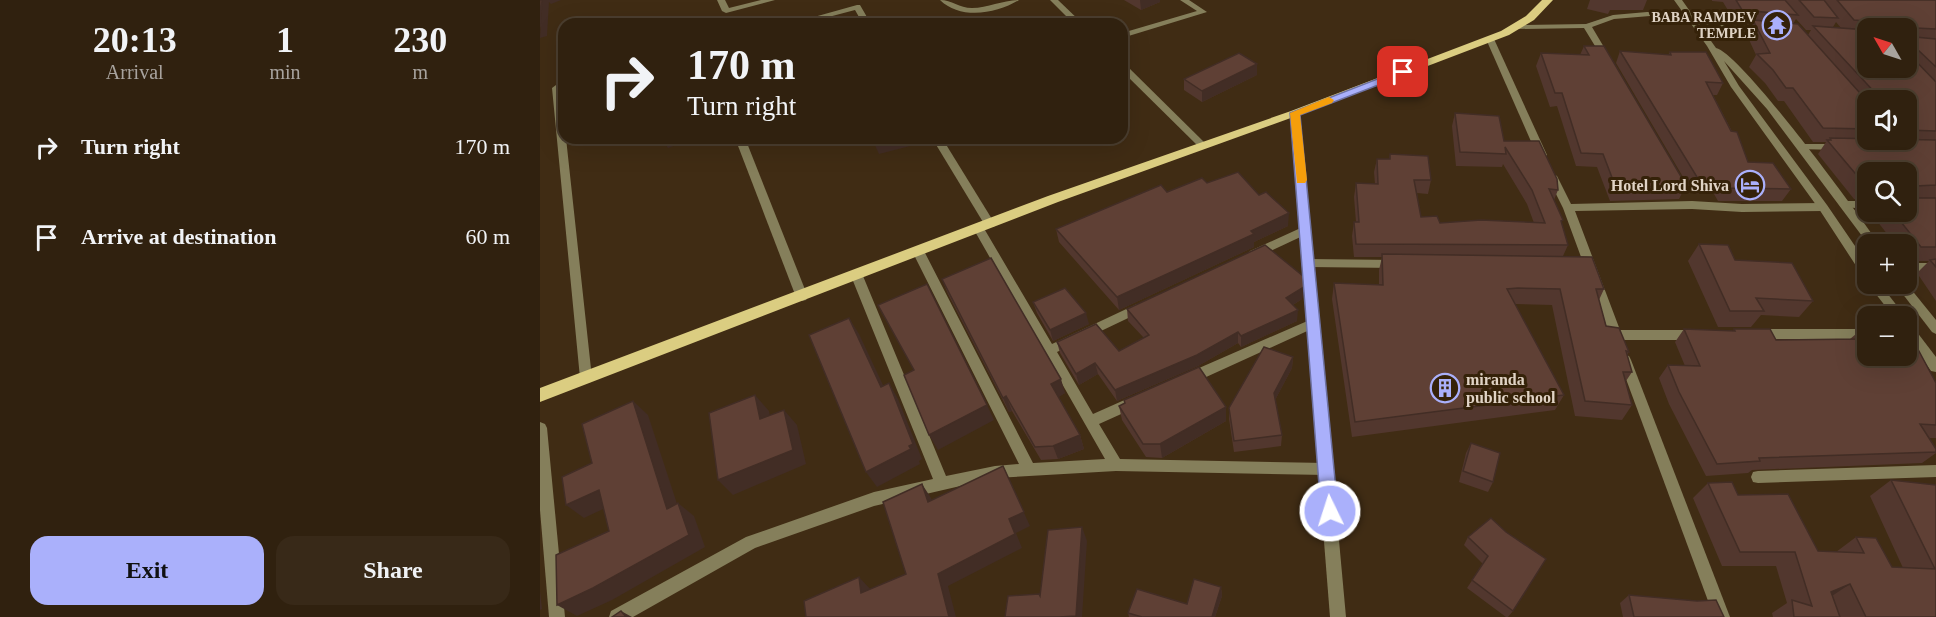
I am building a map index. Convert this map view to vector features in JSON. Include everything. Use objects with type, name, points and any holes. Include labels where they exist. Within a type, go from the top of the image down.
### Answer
[{"type":"main road","points":[[540,395],[984,226],[1295,113],[1490,39],[1517,27],[1548,0]]},
{"type":"street","points":[[721,0],[726,11],[771,0]]},
{"type":"street","points":[[944,0],[956,10],[968,11],[986,9],[1015,0]]},
{"type":"street","points":[[1054,0],[1072,18]]},
{"type":"street","points":[[1128,34],[1203,12],[1184,0]]},
{"type":"street","points":[[1678,0],[1711,46],[1735,87],[1823,207],[1857,258]]},
{"type":"street","points":[[816,18],[857,7],[863,18]]},
{"type":"street","points":[[1517,27],[1587,26],[1613,17],[1647,14]]},
{"type":"street","points":[[1696,24],[1777,31]]},
{"type":"street","points":[[1587,26],[1610,65]]},
{"type":"street","points":[[1490,39],[1558,191],[1568,208],[1582,265],[1616,335],[1722,617]]},
{"type":"street","points":[[1711,46],[1736,66],[1755,87],[1847,205],[1866,234]]},
{"type":"street","points":[[1128,72],[1203,146]]},
{"type":"street","points":[[556,88],[558,107]]},
{"type":"street","points":[[1295,113],[1338,617]]},
{"type":"street","points":[[562,144],[586,378]]},
{"type":"street","points":[[742,144],[802,297]]},
{"type":"street","points":[[940,144],[1050,350],[1116,465]]},
{"type":"street","points":[[1801,147],[1847,147]]},
{"type":"street","points":[[1568,208],[1689,199],[1742,208],[1823,207]]},
{"type":"street","points":[[1847,205],[1857,205]]},
{"type":"street","points":[[1242,260],[1305,230]]},
{"type":"street","points":[[918,251],[1029,470]]},
{"type":"street","points":[[1308,263],[1413,264]]},
{"type":"street","points":[[1917,267],[1936,267]]},
{"type":"street","points":[[857,276],[942,484]]},
{"type":"street","points":[[1882,294],[1891,306]]},
{"type":"street","points":[[1909,294],[1936,329]]},
{"type":"street","points":[[1050,350],[1156,300]]},
{"type":"street","points":[[1175,384],[1312,324]]},
{"type":"street","points":[[1748,334],[1857,334]]},
{"type":"street","points":[[1616,335],[1712,335]]},
{"type":"street","points":[[1917,343],[1936,368]]},
{"type":"street","points":[[1091,421],[1143,398]]},
{"type":"street","points":[[540,429],[557,617]]},
{"type":"street","points":[[617,617],[751,542],[874,499],[995,472],[1116,465],[1326,469]]},
{"type":"street","points":[[1758,477],[1936,471]]},
{"type":"building","points":[[540,0],[542,0],[540,27]]},
{"type":"building","points":[[1736,0],[1785,0],[1798,15],[1742,10]]},
{"type":"building","points":[[1799,0],[1824,0],[1838,18],[1814,17]]},
{"type":"building","points":[[1837,0],[1936,0],[1936,29],[1917,28],[1917,18],[1857,18],[1857,20],[1854,20]]},
{"type":"building","points":[[1753,20],[1798,24],[1857,90],[1857,129],[1823,128],[1793,88],[1786,88],[1757,54],[1770,53]]},
{"type":"building","points":[[1813,26],[1857,29],[1857,73]]},
{"type":"building","points":[[1917,37],[1936,39],[1936,67],[1917,49]]},
{"type":"building","points":[[1584,46],[1604,46],[1686,185],[1616,188],[1603,154],[1581,153],[1562,93],[1555,93],[1541,53],[1589,55]]},
{"type":"building","points":[[1620,51],[1671,55],[1670,52],[1706,52],[1723,83],[1706,82],[1731,131],[1737,132],[1748,162],[1773,163],[1791,189],[1726,188],[1722,181],[1700,182]]},
{"type":"building","points":[[1239,53],[1257,64],[1202,91],[1184,79]]},
{"type":"building","points":[[1917,62],[1936,82],[1936,131],[1917,130],[1917,90],[1873,90],[1861,78],[1917,78]]},
{"type":"building","points":[[1455,113],[1499,116],[1504,141],[1539,141],[1557,179],[1558,190],[1549,189],[1563,220],[1561,221],[1568,245],[1356,244],[1354,222],[1359,222],[1356,183],[1378,184],[1377,159],[1390,159],[1390,154],[1428,156],[1431,180],[1414,180],[1421,217],[1437,216],[1440,223],[1481,220],[1545,223],[1532,190],[1505,147],[1506,154],[1460,152]]},
{"type":"building","points":[[1830,138],[1857,139],[1857,150],[1917,150],[1917,140],[1936,140],[1936,185],[1917,186],[1917,162],[1857,162],[1857,176],[1827,140],[1831,140]]},
{"type":"building","points":[[1238,172],[1259,195],[1266,192],[1289,213],[1251,231],[1254,234],[1117,297],[1056,229],[1161,185],[1167,192],[1202,178],[1207,183]]},
{"type":"building","points":[[1917,196],[1936,198],[1936,247],[1921,247],[1917,242],[1917,234],[1911,234],[1901,222],[1917,222]]},
{"type":"building","points":[[1699,244],[1728,245],[1735,260],[1792,263],[1813,301],[1756,298],[1764,311],[1730,311]]},
{"type":"building","points":[[1265,245],[1303,276],[1304,287],[1286,298],[1298,310],[1241,336],[1238,332],[1197,355],[1115,390],[1095,363],[1076,374],[1057,342],[1096,324],[1119,351],[1149,335],[1127,309]]},
{"type":"building","points":[[1382,254],[1592,257],[1604,289],[1596,289],[1606,326],[1619,328],[1629,352],[1626,351],[1632,372],[1623,372],[1632,405],[1585,401],[1560,289],[1518,288],[1507,289],[1564,395],[1355,422],[1334,283],[1383,285]]},
{"type":"building","points":[[991,258],[1061,379],[1051,384],[1080,435],[1053,446],[1035,447],[1006,396],[1003,398],[942,279]]},
{"type":"building","points":[[1936,259],[1936,267],[1930,260]]},
{"type":"building","points":[[927,284],[987,405],[929,435],[904,375],[914,370],[878,305]]},
{"type":"building","points":[[1065,288],[1086,313],[1050,330],[1033,302]]},
{"type":"building","points":[[849,318],[881,387],[889,383],[913,444],[909,446],[911,449],[866,472],[809,335]]},
{"type":"building","points":[[1684,329],[1735,331],[1734,329],[1770,329],[1776,340],[1857,339],[1857,366],[1917,366],[1917,347],[1936,383],[1936,425],[1920,424],[1936,452],[1759,458],[1760,461],[1717,464],[1679,392],[1668,365],[1700,366]]},
{"type":"building","points":[[1264,347],[1293,357],[1274,393],[1282,435],[1234,441],[1229,408]]},
{"type":"building","points":[[1199,367],[1226,407],[1160,444],[1143,444],[1119,406],[1125,403],[1124,400]]},
{"type":"building","points":[[755,395],[760,419],[784,410],[793,450],[718,480],[709,413]]},
{"type":"building","points":[[633,401],[667,509],[678,503],[689,535],[593,588],[557,605],[556,555],[609,531],[599,490],[566,505],[562,477],[592,463],[582,424]]},
{"type":"building","points":[[1471,443],[1500,453],[1493,482],[1463,471]]},
{"type":"building","points":[[1003,466],[1024,512],[1009,519],[1015,534],[938,574],[949,617],[806,617],[804,601],[859,577],[861,593],[906,574],[883,502],[922,484],[928,502]]},
{"type":"building","points":[[1891,480],[1936,485],[1936,617],[1866,617],[1850,584],[1831,592],[1840,617],[1794,617],[1792,600],[1812,606],[1795,552],[1740,552],[1708,483],[1732,482],[1738,495],[1788,494],[1818,551],[1864,553],[1856,537],[1876,538],[1892,567],[1935,569]]},
{"type":"building","points":[[1491,518],[1506,532],[1546,559],[1513,611],[1472,580],[1488,556],[1468,537]]},
{"type":"building","points":[[1082,527],[1076,616],[1005,617],[1008,596],[1039,594],[1040,596],[1048,530]]},
{"type":"building","points":[[1194,579],[1221,587],[1212,617],[1142,617],[1128,613],[1137,589],[1187,604]]},
{"type":"building","points":[[1629,595],[1697,601],[1716,600],[1724,617],[1634,617]]},
{"type":"building","points":[[621,611],[626,617],[612,617]]},
{"type":"slow traffic","points":[[1301,180],[1295,113],[1329,100]]},
{"type":"place","name":"BABA RAMDEV TEMPLE","points":[[1777,25]]},
{"type":"place","name":"Hotel Lord Shiva","points":[[1750,185]]},
{"type":"place","name":"miranda public school","points":[[1445,388]]},
{"type":"route","points":[[1330,511],[1295,113],[1403,72]]}]
